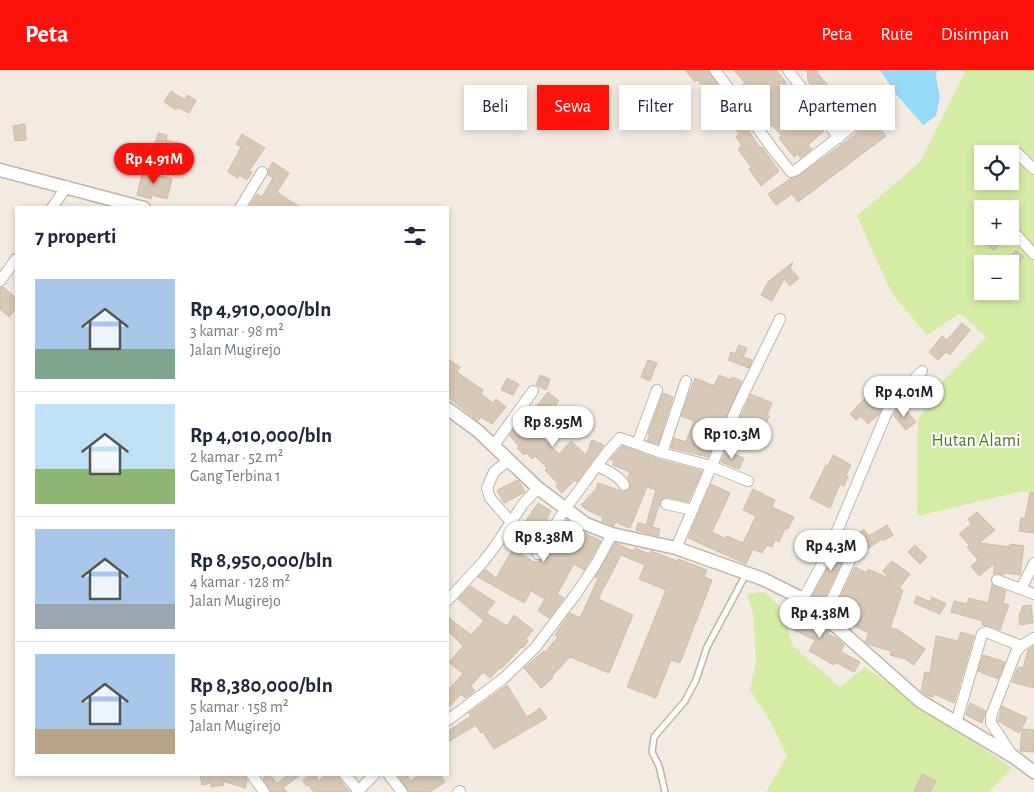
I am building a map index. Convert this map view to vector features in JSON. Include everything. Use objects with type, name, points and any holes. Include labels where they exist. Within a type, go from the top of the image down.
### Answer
[{"type":"street","points":[[714,70],[774,152],[791,172],[849,130]]},
{"type":"street","points":[[790,71],[839,138]]},
{"type":"street","points":[[1019,155],[1034,169]]},
{"type":"street","points":[[0,170],[139,206]]},
{"type":"street","points":[[241,206],[262,172]]},
{"type":"street","points":[[53,206],[66,186]]},
{"type":"street","points":[[1019,238],[1034,254]]},
{"type":"street","points":[[0,280],[15,260]]},
{"type":"street","points":[[676,548],[738,405],[780,319]]},
{"type":"street","points":[[803,599],[827,555],[846,513],[887,412],[895,400],[922,371]]},
{"type":"street","points":[[662,453],[686,382]]},
{"type":"street","points":[[637,444],[657,390]]},
{"type":"street","points":[[494,445],[533,391]]},
{"type":"street","points":[[449,411],[478,431],[538,488],[586,524],[612,534],[676,548],[763,579],[803,599],[920,701],[1014,757],[1034,772]]},
{"type":"street","points":[[538,554],[565,508],[618,439],[622,438],[662,453],[711,466],[748,480]]},
{"type":"street","points":[[509,460],[494,472],[486,488],[490,498],[511,522]]},
{"type":"street","points":[[598,466],[622,480],[624,485]]},
{"type":"street","points":[[449,599],[487,556],[538,488]]},
{"type":"street","points":[[666,504],[693,510]]},
{"type":"street","points":[[449,719],[504,678],[535,648],[576,594],[596,564],[612,534]]},
{"type":"street","points":[[824,616],[852,556]]},
{"type":"street","points":[[1021,589],[1034,564]]},
{"type":"street","points":[[997,580],[1034,594]]},
{"type":"street","points":[[956,723],[982,634],[986,632],[1021,646]]},
{"type":"street","points":[[1014,757],[991,723],[990,718],[1016,652],[1021,646],[1034,638]]},
{"type":"street","points":[[253,776],[264,792]]},
{"type":"street","points":[[346,776],[358,791],[373,776]]},
{"type":"street","points":[[390,776],[402,792]]},
{"type":"lane","points":[[666,792],[659,766],[652,752],[654,737],[685,701],[696,680],[708,647],[747,573]]},
{"type":"green space","name":"Hutan Alami","points":[[966,70],[1034,70],[1034,494],[1023,491],[917,516],[918,419],[941,383],[986,337],[960,313],[927,335],[891,292],[857,216],[920,162]]},
{"type":"green space","points":[[764,592],[783,609],[792,645],[840,687],[865,667],[1012,768],[989,792],[766,792],[787,756],[769,719],[750,690],[756,660],[753,613],[747,594]]},
{"type":"water","points":[[880,70],[937,70],[936,78],[940,97],[936,116],[923,125],[896,94],[895,85],[890,85]]},
{"type":"building","points":[[685,70],[708,70],[718,85],[701,85],[697,80],[695,82]]},
{"type":"building","points":[[734,70],[776,70],[786,85],[780,85],[780,130],[823,130],[808,145],[812,149],[800,158],[798,154],[794,157],[779,138],[782,136],[772,125],[770,127],[770,85],[742,85],[745,83]]},
{"type":"building","points":[[807,70],[817,70],[818,74],[828,85],[811,85],[808,81]]},
{"type":"building","points":[[171,91],[185,100],[187,95],[196,100],[189,113],[177,107],[176,110],[164,102]]},
{"type":"building","points":[[25,124],[26,140],[15,141],[13,126]]},
{"type":"building","points":[[736,130],[748,130],[779,171],[761,186],[749,169],[751,167],[738,149],[742,146],[736,137],[739,134]]},
{"type":"building","points":[[859,130],[882,130],[886,136],[798,202],[792,194],[776,205],[768,194],[790,179],[800,175]]},
{"type":"building","points":[[158,133],[167,135],[166,140],[185,145],[182,157],[164,153],[165,150],[154,147]]},
{"type":"building","points":[[242,134],[265,148],[249,171],[252,172],[247,180],[239,175],[238,178],[228,172],[241,147],[236,144]]},
{"type":"building","points":[[273,162],[289,173],[277,192],[298,206],[249,206],[257,194],[262,197],[273,178],[268,175],[268,170]]},
{"type":"building","points":[[143,169],[172,179],[167,199],[152,195],[151,199],[137,195]]},
{"type":"building","points":[[986,245],[998,245],[994,250]]},
{"type":"building","points":[[1016,250],[1024,257],[1019,263],[1019,255],[1011,255]]},
{"type":"building","points":[[793,262],[790,268],[799,278],[790,286],[784,279],[772,301],[761,295],[768,282]]},
{"type":"building","points":[[3,287],[15,297],[15,309],[9,317],[0,309],[0,288]]},
{"type":"building","points":[[962,323],[970,330],[950,355],[946,352],[938,360],[929,352],[942,336],[947,340]]},
{"type":"building","points":[[739,345],[747,348],[743,357],[752,360],[749,368],[728,360],[731,352],[735,354]]},
{"type":"building","points":[[449,360],[460,367],[457,372],[483,390],[481,394],[493,403],[496,399],[506,407],[492,424],[481,417],[478,421],[449,398]]},
{"type":"building","points":[[648,360],[657,363],[650,381],[641,377]]},
{"type":"building","points":[[540,375],[550,379],[546,390],[536,385]]},
{"type":"building","points":[[719,375],[731,380],[732,377],[742,381],[708,457],[671,448],[674,438],[686,442],[694,421],[681,416],[695,378],[714,386]]},
{"type":"building","points":[[878,377],[893,393],[879,414],[868,424],[861,416],[856,420],[850,414],[872,391],[868,387]]},
{"type":"building","points":[[507,378],[519,384],[513,395],[501,390]]},
{"type":"building","points":[[548,392],[559,401],[535,430],[559,454],[571,441],[586,455],[592,440],[604,445],[577,482],[575,480],[562,493],[556,486],[558,484],[545,470],[547,468],[535,456],[532,459],[526,453],[524,455],[509,435],[519,422],[522,424]]},
{"type":"building","points":[[663,393],[673,397],[658,444],[647,441]]},
{"type":"building","points":[[751,394],[772,403],[767,415],[769,416],[766,424],[761,422],[759,427],[750,424],[749,427],[738,422]]},
{"type":"building","points":[[901,404],[916,422],[906,430],[893,415]]},
{"type":"building","points":[[622,446],[660,460],[702,471],[688,502],[667,497],[661,500],[652,527],[660,529],[658,536],[636,530],[638,523],[646,525],[656,490],[647,487],[630,528],[615,522],[614,526],[602,521],[603,517],[587,510],[581,505],[596,489],[598,483],[624,492],[630,489],[631,484],[628,478],[630,472],[613,465],[614,461],[610,459]]},
{"type":"building","points":[[726,451],[744,458],[739,469],[721,462]]},
{"type":"building","points":[[833,455],[851,465],[846,475],[848,477],[844,486],[840,484],[830,508],[810,498]]},
{"type":"building","points":[[518,480],[525,492],[504,503],[497,490]]},
{"type":"building","points":[[711,484],[730,493],[712,532],[726,539],[727,536],[743,543],[756,516],[743,510],[753,489],[775,500],[772,507],[794,517],[788,529],[785,528],[779,542],[775,540],[772,547],[767,545],[762,553],[753,549],[746,564],[688,538]]},
{"type":"building","points":[[1030,493],[1034,493],[1034,533],[1019,531],[1021,518],[1025,518]]},
{"type":"building","points":[[538,503],[551,511],[546,520],[549,522],[543,532],[537,529],[531,540],[528,538],[520,553],[534,562],[542,560],[567,520],[581,531],[601,541],[584,570],[574,564],[557,594],[564,598],[549,618],[538,611],[545,599],[531,591],[524,603],[478,577],[485,569],[496,578],[522,534],[518,532]]},
{"type":"building","points":[[977,512],[995,530],[979,543],[1010,547],[1010,544],[1024,546],[1020,575],[993,574],[995,563],[979,576],[971,566],[978,560],[967,547],[969,545],[959,534],[971,524],[968,519]]},
{"type":"building","points":[[887,525],[893,535],[883,541],[882,539],[869,548],[866,548],[856,536],[864,529],[869,536]]},
{"type":"building","points":[[840,541],[850,546],[823,601],[812,596]]},
{"type":"building","points":[[615,543],[633,551],[635,548],[649,554],[651,551],[707,570],[704,577],[712,580],[680,663],[671,660],[656,698],[627,687],[666,590],[639,579],[645,565],[621,555],[598,599],[633,615],[609,673],[570,657],[552,676],[553,678],[541,688],[524,668],[545,652],[558,637],[555,635],[570,613],[580,618],[598,579],[595,577]]},
{"type":"building","points":[[915,545],[927,557],[920,564],[908,552]]},
{"type":"building","points":[[892,561],[910,574],[899,588],[903,590],[890,628],[898,630],[925,649],[914,665],[905,659],[890,655],[891,651],[865,642],[869,633],[846,622],[850,614],[835,608],[855,567],[867,573],[868,569],[889,578],[883,571]]},
{"type":"building","points":[[992,585],[1006,591],[1003,603],[1009,605],[1000,630],[982,625],[983,621],[951,612],[954,601],[967,604],[969,598],[988,603]]},
{"type":"building","points":[[470,586],[495,602],[486,613],[507,626],[514,615],[533,630],[526,639],[528,641],[523,648],[501,669],[490,678],[483,672],[471,686],[475,691],[465,698],[461,694],[449,707],[449,689],[463,674],[449,662],[463,646],[449,632],[449,618],[471,635],[484,621],[458,599]]},
{"type":"building","points":[[917,596],[930,602],[932,597],[946,604],[940,614],[914,603]]},
{"type":"building","points":[[785,601],[816,620],[820,626],[829,631],[828,634],[838,639],[844,645],[841,652],[860,662],[854,672],[835,662],[834,665],[809,651],[815,640],[786,626],[793,614],[781,608]]},
{"type":"building","points":[[1031,605],[1033,623],[1020,625],[1019,616],[1023,606]]},
{"type":"building","points":[[961,632],[974,636],[954,703],[934,694],[933,697],[926,695],[921,691],[925,672],[930,673],[936,636],[958,641]]},
{"type":"building","points":[[1034,646],[1034,688],[1012,682],[1018,667],[1023,668],[1028,650]]},
{"type":"building","points":[[983,655],[1005,662],[998,679],[978,671]]},
{"type":"building","points":[[507,685],[527,717],[540,708],[547,718],[494,749],[476,725],[449,741],[449,730],[471,716],[469,713]]},
{"type":"building","points":[[970,703],[986,711],[982,723],[966,715]]},
{"type":"building","points":[[1002,706],[1027,718],[1019,733],[998,721]]},
{"type":"building","points":[[1022,729],[1034,730],[1034,752],[1020,751]]},
{"type":"building","points":[[922,774],[936,781],[930,792],[914,792]]},
{"type":"building","points":[[200,776],[245,776],[247,780],[245,788],[223,781],[224,785],[211,787],[211,783],[202,785]]},
{"type":"building","points":[[271,776],[277,783],[287,776],[299,776],[283,788],[287,792],[271,792],[263,778]]},
{"type":"building","points":[[309,776],[316,776],[319,781],[324,776],[338,776],[350,792],[314,792],[308,785],[306,786],[303,780]]},
{"type":"building","points":[[399,776],[408,776],[410,781],[418,776],[441,776],[445,782],[430,792],[409,792]]}]
